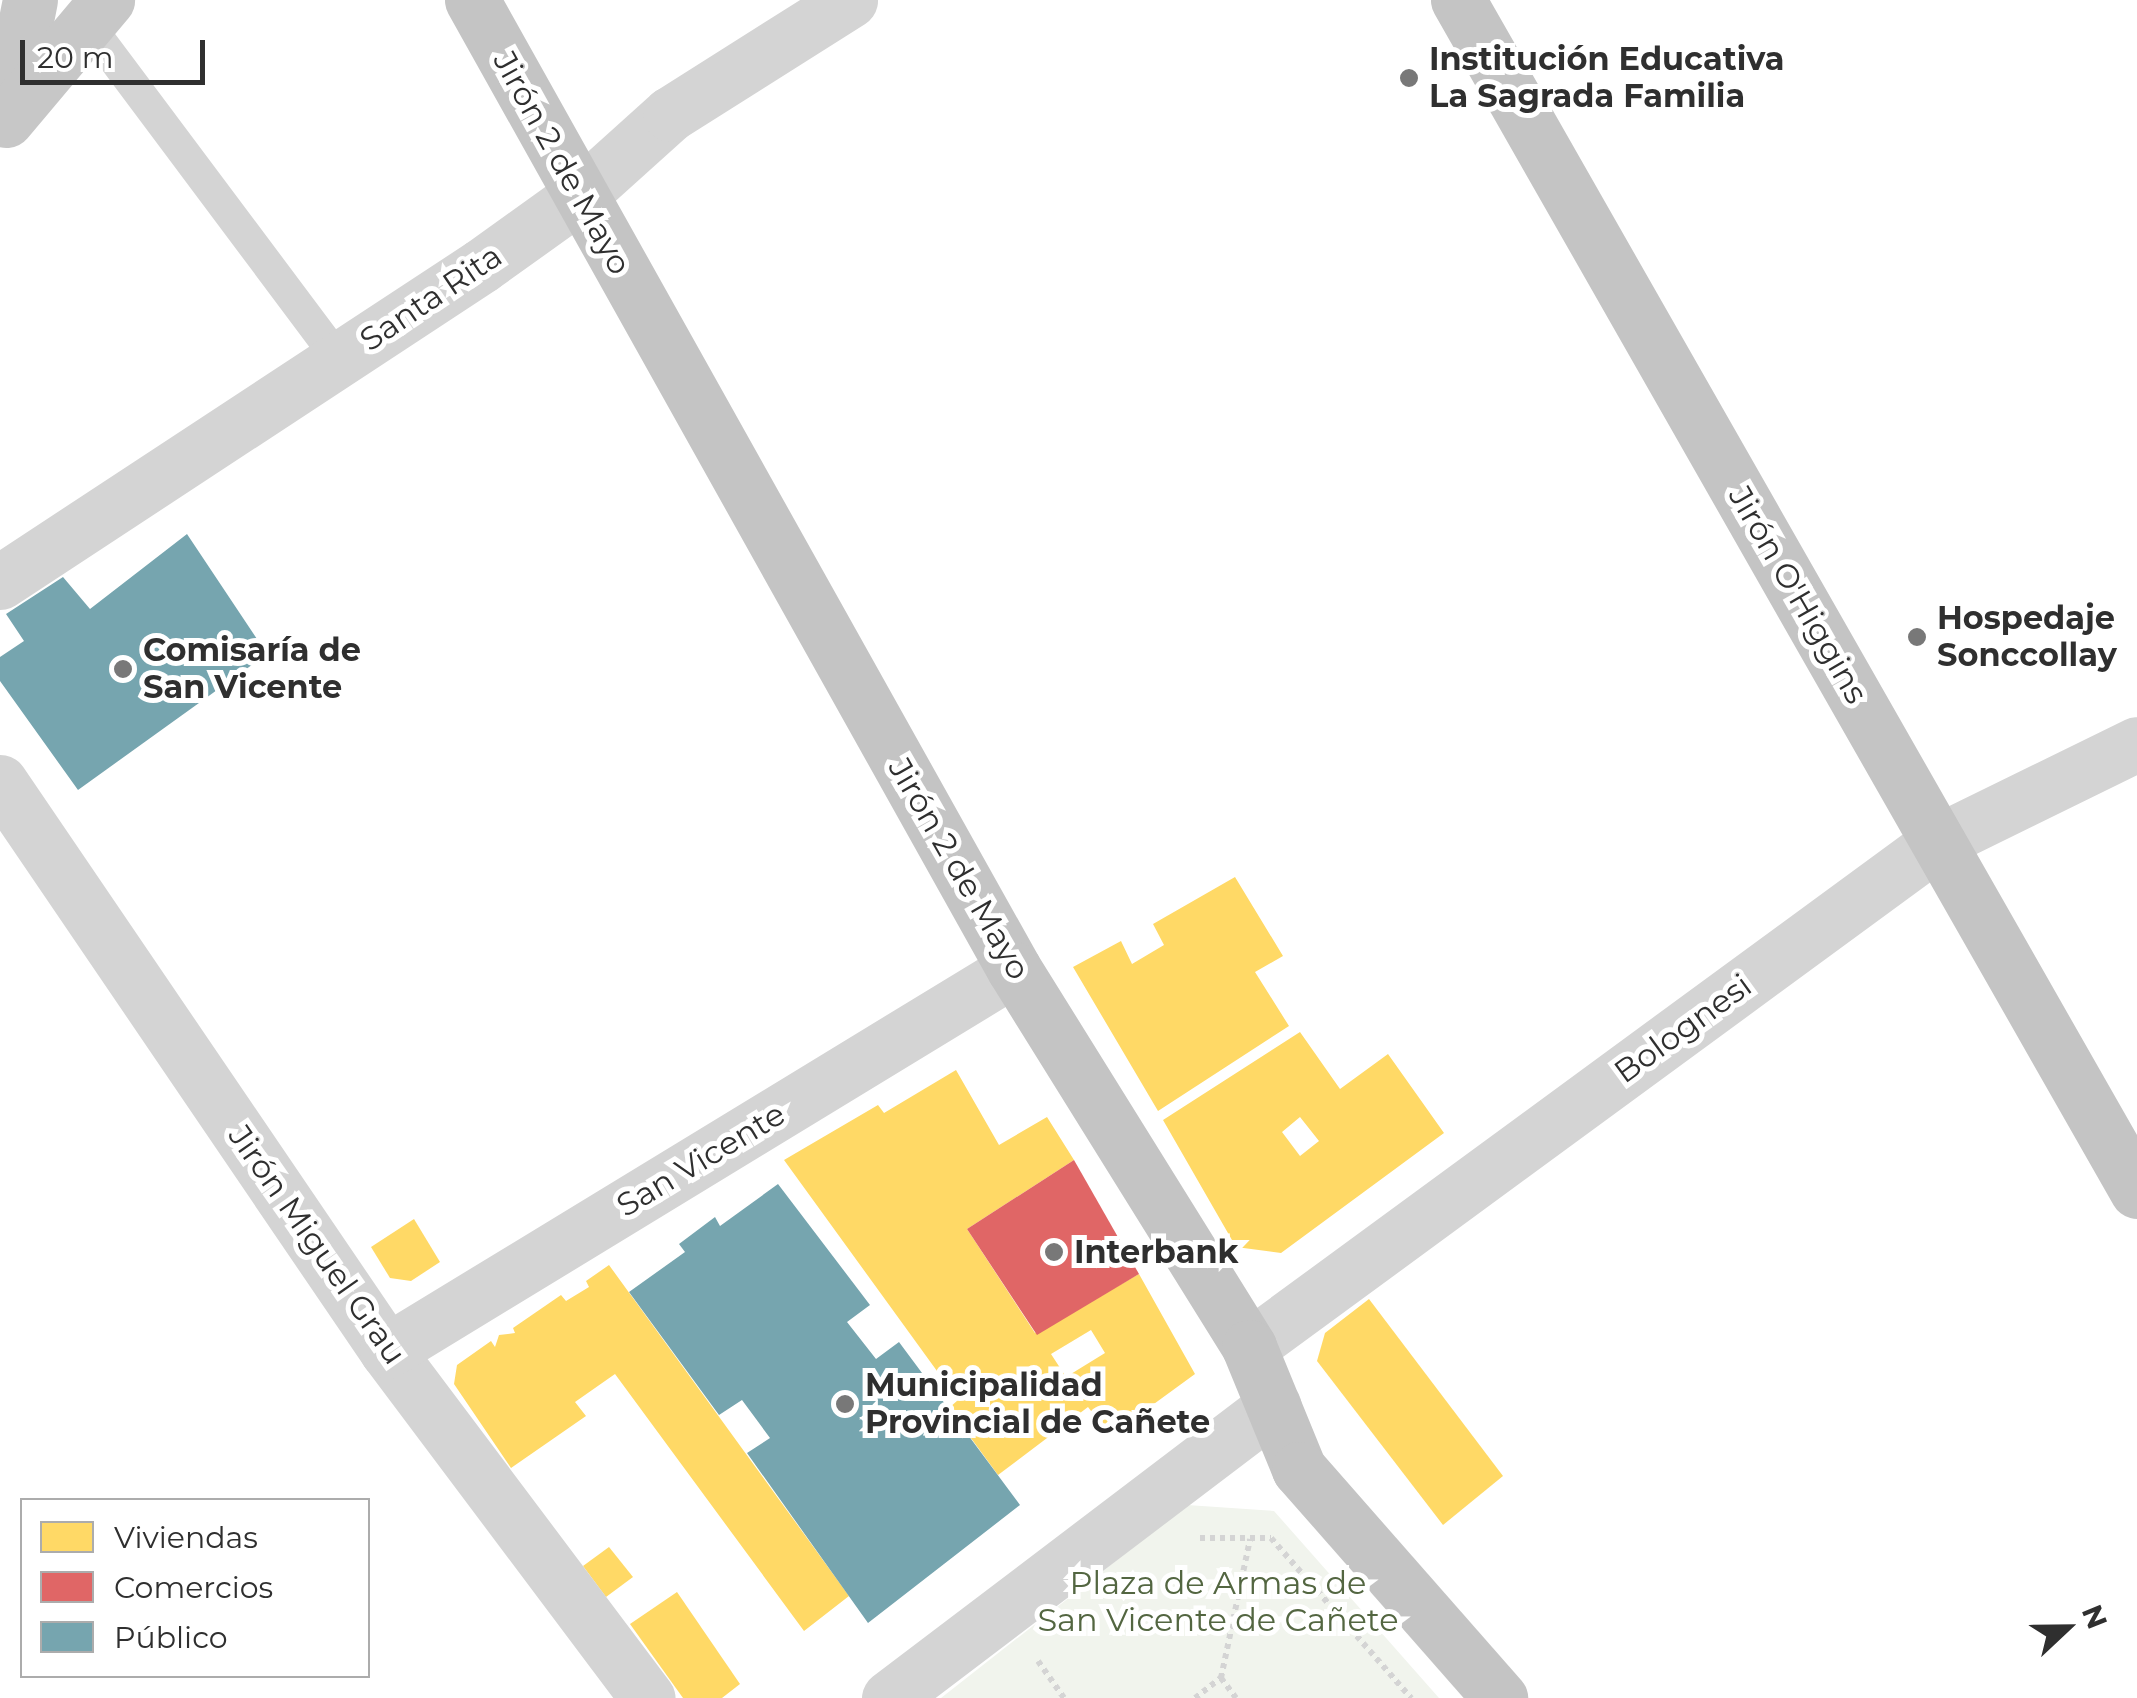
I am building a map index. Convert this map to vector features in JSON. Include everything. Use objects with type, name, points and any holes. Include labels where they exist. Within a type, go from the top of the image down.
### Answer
[{"type":"highway","name":"Jirón 2 de Mayo","points":[[472,0],[1014,969],[1249,1347],[1299,1469],[1500,1698]]},
{"type":"highway","name":"Jirón O'Higgins","points":[[1458,0],[2137,1190]]},
{"type":"main road","points":[[3,126],[30,0]]},
{"type":"main road","points":[[3,126],[97,12]]},
{"type":"street","name":"Santa Rita","points":[[0,582],[338,360],[580,194],[670,114],[850,0]]},
{"type":"street","name":"Bolognesi","points":[[1249,1347],[1938,841],[2137,744]]},
{"type":"street","name":"Jirón Miguel Grau","points":[[0,782],[388,1350],[648,1698]]},
{"type":"street","name":"San Vicente","points":[[388,1350],[1014,969]]},
{"type":"street","points":[[889,1698],[1274,1406]]},
{"type":"lane","points":[[97,12],[338,360]]},
{"type":"path","points":[[1194,1698],[1221,1678],[1250,1538]]},
{"type":"path","points":[[1271,1538],[1406,1696]]},
{"type":"path","points":[[1035,1656],[1064,1698]]},
{"type":"path","points":[[1221,1678],[1236,1698]]},
{"type":"green space","name":"Plaza de Armas de San Vicente de Cañete","points":[[1187,1505],[1274,1511],[1439,1698],[941,1698]]},
{"type":"building: Viviendas","points":[[1235,877],[1283,956],[1255,972],[1289,1026],[1158,1111],[1073,967],[1121,941],[1132,964],[1164,945],[1153,924]]},
{"type":"building: Viviendas","points":[[1300,1032],[1340,1089],[1388,1054],[1444,1133],[1281,1253],[1236,1247],[1163,1120]],"holes":[[[1300,1117],[1319,1141],[1300,1156],[1282,1132]]]},
{"type":"building: Viviendas","points":[[956,1070],[999,1145],[1047,1117],[1074,1160],[967,1229],[1035,1333],[1139,1274],[1195,1374],[1110,1436],[1088,1407],[998,1475],[949,1408],[958,1400],[784,1160],[878,1105],[884,1113]],"holes":[[[1091,1330],[1105,1353],[1066,1377],[1051,1354]]]},
{"type":"building: Viviendas","points":[[414,1219],[440,1262],[411,1281],[390,1278],[371,1247]]},
{"type":"building: Viviendas","points":[[609,1265],[849,1596],[804,1631],[615,1374],[575,1402],[586,1416],[511,1468],[454,1384],[457,1365],[491,1341],[495,1347],[499,1335],[515,1333],[513,1328],[561,1295],[566,1301],[589,1287],[586,1281]]},
{"type":"building: Viviendas","points":[[1369,1299],[1503,1476],[1443,1525],[1317,1361],[1325,1333]]},
{"type":"building: Viviendas","points":[[609,1547],[633,1577],[606,1597],[583,1566]]},
{"type":"building: Viviendas","points":[[677,1592],[740,1684],[722,1698],[683,1698],[630,1624]]},
{"type":"building: Comercios","name":"Interbank","points":[[1074,1160],[1139,1274],[1037,1335],[967,1229]]},
{"type":"building: Público","name":"Comisaría de San Vicente","points":[[187,534],[267,654],[78,790],[0,681],[0,657],[24,641],[6,614],[63,577],[90,609]]},
{"type":"building: Público","name":"Municipalidad Provincial de Cañete","points":[[778,1184],[870,1305],[847,1322],[876,1359],[899,1342],[1020,1505],[868,1623],[747,1453],[770,1438],[742,1400],[719,1415],[629,1292],[685,1252],[679,1244],[715,1217],[720,1226]]},
{"type":"place","name":"Institución Educativa La Sagrada Familia","points":[[1409,78]]},
{"type":"place","name":"Hospedaje Sonccollay","points":[[1917,637]]},
{"type":"place","name":"Comisaría de San Vicente","points":[[123,669]]},
{"type":"place","name":"Interbank","points":[[1054,1252]]},
{"type":"place","name":"Municipalidad Provincial de Cañete","points":[[845,1404]]}]
